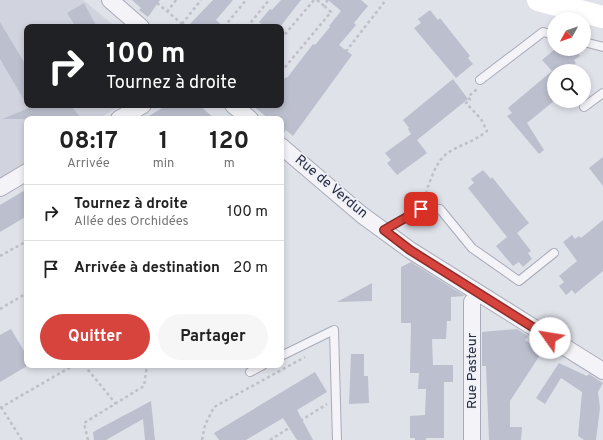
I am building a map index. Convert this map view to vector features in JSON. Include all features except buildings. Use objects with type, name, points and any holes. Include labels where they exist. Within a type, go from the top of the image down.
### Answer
[{"type":"main road","points":[[538,0],[603,17]]},
{"type":"street","points":[[115,2],[138,24]]},
{"type":"street","points":[[123,116],[138,108]]},
{"type":"street","points":[[237,108],[246,116]]},
{"type":"street","name":"Rue de Verdun","points":[[284,149],[362,215],[410,250],[603,371]]},
{"type":"street","points":[[0,188],[24,174]]},
{"type":"street","name":"Rue Pasteur","points":[[472,302],[472,440]]},
{"type":"lane","points":[[480,80],[543,32],[547,33]]},
{"type":"lane","points":[[591,44],[603,47]]},
{"type":"lane","points":[[591,102],[603,93]]},
{"type":"lane","points":[[384,230],[421,209],[440,210],[472,248],[519,281],[554,252]]},
{"type":"lane","points":[[284,355],[334,330],[336,440]]},
{"type":"lane","points":[[250,372],[258,368]]},
{"type":"path","points":[[167,12],[176,0]]},
{"type":"path","points":[[157,3],[182,24],[201,0]]},
{"type":"path","points":[[226,24],[246,0]]},
{"type":"path","points":[[249,24],[269,0]]},
{"type":"path","points":[[284,35],[314,0]]},
{"type":"path","points":[[284,68],[331,12],[317,0]]},
{"type":"path","points":[[323,5],[328,0]]},
{"type":"path","points":[[284,131],[386,0]]},
{"type":"path","points":[[421,209],[429,182],[440,161],[448,153],[479,138],[487,131],[481,119],[466,103],[470,100],[468,97],[483,84],[480,80]]},
{"type":"path","points":[[282,108],[294,117]]},
{"type":"path","points":[[0,256],[24,243]]},
{"type":"path","points":[[0,309],[24,295]]},
{"type":"path","points":[[202,440],[204,425],[214,407],[307,356]]},
{"type":"path","points":[[22,440],[1,407],[69,368]]},
{"type":"path","points":[[86,368],[116,404]]},
{"type":"path","points":[[88,440],[84,423],[144,386],[147,368]]},
{"type":"path","points":[[270,440],[336,398]]},
{"type":"shaded area","points":[[0,0],[83,0],[112,24],[24,24],[24,108],[117,108],[103,116],[24,116],[24,164],[0,178]]},
{"type":"route","points":[[421,209],[384,230],[410,250],[550,338]]}]
